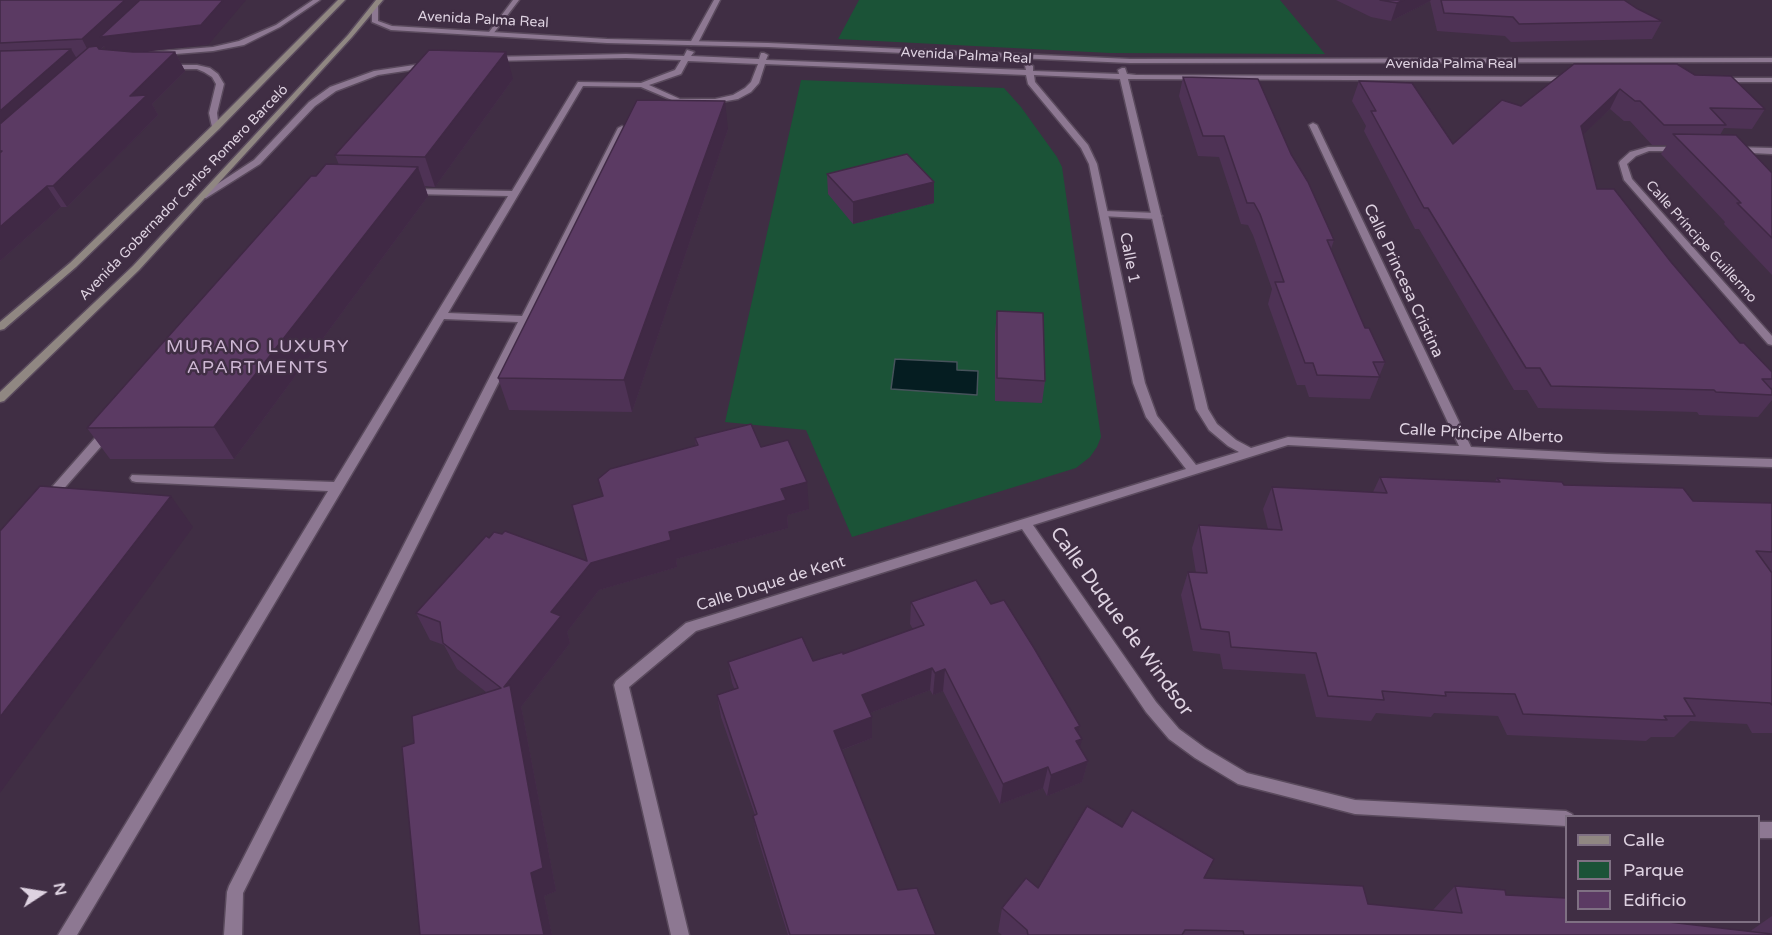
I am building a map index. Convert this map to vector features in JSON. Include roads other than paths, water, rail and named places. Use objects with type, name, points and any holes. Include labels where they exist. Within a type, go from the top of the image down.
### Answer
[{"type":"main road","name":"Avenida Gobernador Carlos Romero Barceló","points":[[0,327],[73,266],[342,0]]},
{"type":"main road","name":"Avenida Gobernador Carlos Romero Barceló","points":[[0,398],[136,268],[378,3]]},
{"type":"street","points":[[146,54],[213,49],[241,43],[278,26],[317,0]]},
{"type":"street","points":[[491,33],[516,0]]},
{"type":"street","points":[[67,935],[581,84],[642,85],[678,72],[717,0]]},
{"type":"street","name":"Avenida Palma Real","points":[[378,3],[375,22],[391,28],[607,41],[768,45],[1120,61],[1772,60]]},
{"type":"street","points":[[642,85],[679,101],[715,101],[735,97],[748,90],[755,82],[768,45]]},
{"type":"street","name":"Avenida Palma Real","points":[[481,60],[605,55],[1124,77],[1583,79]]},
{"type":"street","name":"Calle 1","points":[[1028,56],[1031,82],[1085,147],[1093,164],[1139,383],[1152,417],[1194,471]]},
{"type":"street","points":[[1120,61],[1202,409],[1213,427],[1232,443],[1250,453]]},
{"type":"street","points":[[202,196],[258,162],[312,105],[333,89],[377,73],[436,64]]},
{"type":"street","points":[[160,67],[197,67],[215,76],[220,84],[213,113],[216,127]]},
{"type":"street","points":[[1707,80],[1772,80]]},
{"type":"street","name":"Calle Princesa Cristina","points":[[1312,125],[1467,450]]},
{"type":"street","points":[[233,935],[235,892],[622,128]]},
{"type":"street","name":"Calle Príncipe Guillermo","points":[[1692,149],[1648,149],[1633,154],[1623,163],[1629,180],[1772,342]]},
{"type":"street","points":[[1724,149],[1772,151]]},
{"type":"street","points":[[399,191],[514,194]]},
{"type":"street","points":[[1105,214],[1157,216]]},
{"type":"street","points":[[441,316],[525,319]]},
{"type":"street","points":[[39,510],[116,420]]},
{"type":"street","name":"Calle Príncipe Alberto","points":[[1194,471],[1288,441],[1607,458],[1772,463]]},
{"type":"street","name":"Calle Duque de Kent","points":[[680,935],[621,685],[691,627],[1194,471]]},
{"type":"street","points":[[136,478],[338,487]]},
{"type":"street","name":"Calle Duque de Windsor","points":[[1025,524],[1151,707],[1174,734],[1200,753],[1244,778],[1355,807],[1565,819]]},
{"type":"district","name":"MURANO LUXURY APARTMENTS","points":[[258,357]]}]
